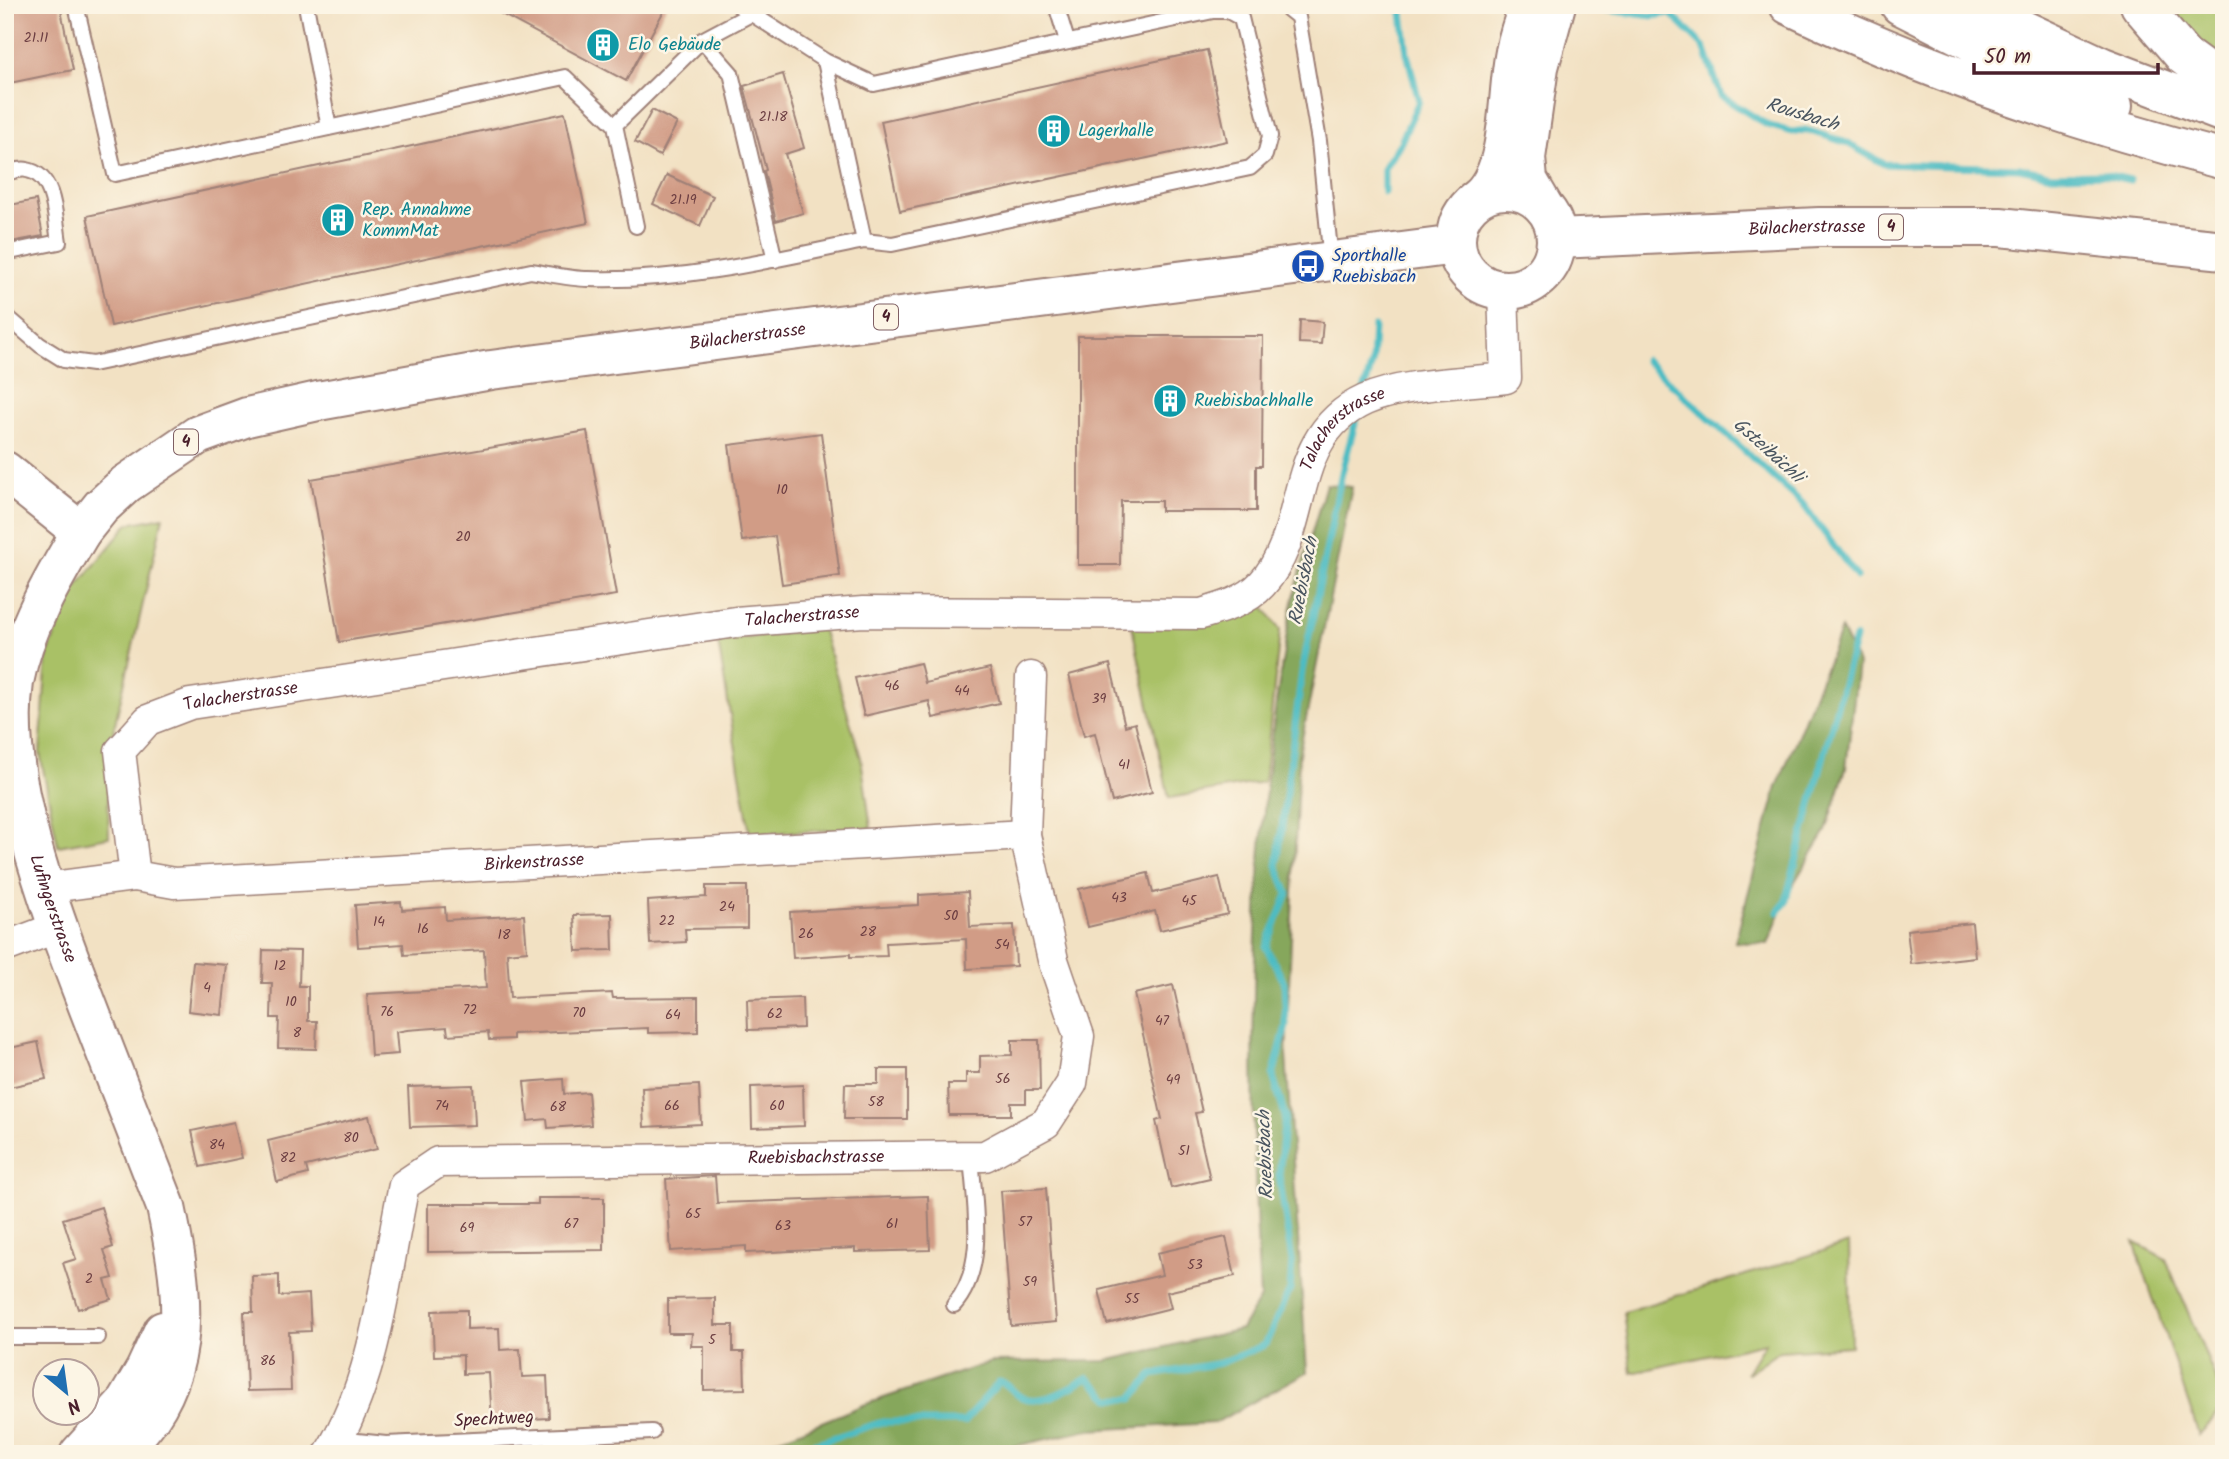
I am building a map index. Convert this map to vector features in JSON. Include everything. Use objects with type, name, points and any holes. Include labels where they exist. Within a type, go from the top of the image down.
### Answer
[{"type":"main road","points":[[1529,5],[1515,51],[1499,166],[1491,187],[1461,217],[1455,245],[1463,267],[1471,276],[1480,284],[1503,290],[1530,285],[1541,276],[1550,266],[1557,239],[1550,215],[1528,180],[1527,158],[1539,67],[1556,5]]},
{"type":"main road","points":[[1789,5],[1853,36],[1964,80],[2054,111],[2224,160]]},
{"type":"main road","points":[[1900,5],[2032,72],[2145,119],[2224,147]]},
{"type":"main road","points":[[1970,5],[2103,67],[2224,113]]},
{"type":"main road","points":[[2140,5],[2184,56],[2224,85]]},
{"type":"main road","points":[[1481,196],[1507,190],[1520,191],[1542,204]]},
{"type":"main road","name":"Bülacherstrasse","points":[[1557,239],[1819,227],[2000,228],[2224,250]]},
{"type":"main road","name":"Bülacherstrasse","points":[[81,532],[101,507],[126,484],[198,435],[247,417],[318,401],[505,368],[1455,245]]},
{"type":"main road","points":[[5,471],[81,532]]},
{"type":"main road","name":"Lufingerstrasse","points":[[81,532],[35,615],[14,682],[10,728],[12,762],[44,888],[166,1207],[177,1258],[181,1342],[170,1380],[152,1415],[120,1454]]},
{"type":"main road","name":"Lufingerstrasse","points":[[79,1454],[126,1402],[145,1370],[179,1297]]},
{"type":"street","name":"Talacherstrasse","points":[[135,876],[120,751],[148,720],[190,704],[736,622],[863,612],[1201,614],[1231,605],[1261,586],[1280,559],[1312,450],[1340,414],[1388,392],[1506,378],[1503,290]]},
{"type":"street","name":"Ruebisbachstrasse","points":[[334,1446],[372,1351],[404,1185],[438,1162],[985,1156],[1046,1123],[1072,1083],[1079,1036],[1054,960],[1025,835],[1031,677]]},
{"type":"street","name":"Birkenstrasse","points":[[44,888],[135,876],[174,883],[1025,835]]},
{"type":"street","points":[[5,947],[58,927]]},
{"type":"lane","points":[[76,5],[115,174],[565,77],[615,125],[636,226]]},
{"type":"lane","points":[[306,5],[329,128]]},
{"type":"lane","points":[[1056,5],[1068,41]]},
{"type":"lane","points":[[615,125],[702,40],[747,8],[825,61],[874,84],[1238,5]]},
{"type":"lane","points":[[1283,5],[1298,17],[1319,141],[1331,262]]},
{"type":"lane","points":[[5,315],[40,345],[64,360],[93,364],[531,271],[587,279],[646,277],[775,260],[864,241],[892,244],[1250,168],[1265,155],[1270,136],[1247,35],[1241,19],[1228,11],[1213,11]]},
{"type":"lane","points":[[702,40],[731,73],[775,260]]},
{"type":"lane","points":[[825,61],[864,241]]},
{"type":"lane","points":[[5,173],[27,169],[43,178],[51,194],[59,242],[5,253]]},
{"type":"lane","points":[[954,1305],[966,1291],[977,1241],[971,1156]]},
{"type":"lane","points":[[5,1337],[98,1337]]},
{"type":"lane","name":"Spechtweg","points":[[334,1446],[652,1432]]},
{"type":"green space","points":[[2150,5],[2224,5],[2224,68]]},
{"type":"green space","points":[[1326,484],[1352,487],[1299,754],[1286,1055],[1307,1372],[1215,1423],[1088,1430],[979,1454],[711,1454],[780,1439],[866,1404],[991,1362],[1106,1361],[1241,1329],[1260,1298],[1253,1046],[1265,794],[1291,609]]},
{"type":"green space","points":[[163,517],[107,758],[109,837],[58,846],[40,753],[47,657],[70,595],[128,524]]},
{"type":"green space","points":[[1260,601],[1280,630],[1264,782],[1169,798],[1132,627]]},
{"type":"green space","points":[[822,628],[861,758],[871,828],[750,834],[718,642]]},
{"type":"green space","points":[[1841,629],[1858,664],[1846,768],[1826,831],[1789,891],[1768,944],[1735,942],[1777,787]]},
{"type":"green space","points":[[2134,1242],[2166,1259],[2224,1399],[2224,1407],[2199,1435]]},
{"type":"green space","points":[[1849,1243],[1851,1346],[1780,1351],[1746,1374],[1765,1343],[1632,1373],[1624,1312]]},
{"type":"building","points":[[5,5],[60,5],[73,70],[5,84]]},
{"type":"building","name":"Elo Gebäude","points":[[485,5],[667,5],[626,81]]},
{"type":"building","name":"Lagerhalle","points":[[1207,50],[1227,141],[900,211],[881,121]]},
{"type":"building","points":[[783,74],[804,148],[785,154],[803,213],[776,221],[744,86]]},
{"type":"building","points":[[652,110],[677,123],[660,156],[635,142]]},
{"type":"building","name":"Rep. Annahme KommMat","points":[[565,113],[588,223],[111,326],[87,216]]},
{"type":"building","points":[[667,175],[713,196],[700,226],[653,204]]},
{"type":"building","points":[[36,200],[43,236],[5,243],[5,206]]},
{"type":"building","points":[[1300,320],[1323,322],[1321,344],[1299,343]]},
{"type":"building","name":"Ruebisbachhalle","points":[[1078,336],[1263,336],[1262,466],[1256,466],[1256,511],[1161,511],[1161,501],[1121,501],[1120,565],[1078,565]]},
{"type":"building","points":[[587,431],[616,595],[339,642],[311,479]]},
{"type":"building","points":[[821,433],[840,576],[782,584],[775,536],[742,541],[729,445]]},
{"type":"building","points":[[920,663],[925,683],[990,668],[999,703],[933,718],[929,701],[864,716],[855,678]]},
{"type":"building","points":[[1110,664],[1125,726],[1135,723],[1152,792],[1112,802],[1095,733],[1084,736],[1069,675]]},
{"type":"building","points":[[1148,873],[1153,893],[1219,877],[1228,914],[1160,930],[1155,911],[1088,927],[1079,889]]},
{"type":"building","points":[[706,886],[747,886],[747,928],[685,929],[686,942],[650,944],[648,901],[706,897]]},
{"type":"building","points":[[968,892],[970,927],[1014,925],[1016,966],[967,969],[966,939],[886,943],[887,956],[850,957],[850,954],[793,958],[790,912],[919,905],[919,895]]},
{"type":"building","points":[[401,902],[402,910],[445,907],[446,920],[524,915],[527,951],[507,953],[510,998],[612,993],[613,998],[698,997],[698,1032],[648,1033],[648,1028],[513,1034],[513,1039],[489,1040],[488,1032],[448,1035],[447,1027],[396,1032],[398,1054],[371,1056],[367,994],[486,988],[484,950],[404,955],[403,944],[358,947],[355,905]]},
{"type":"building","points":[[612,914],[613,950],[576,951],[574,915]]},
{"type":"building","points":[[1972,923],[1975,957],[1911,964],[1907,930]]},
{"type":"building","points":[[263,950],[300,951],[299,986],[308,986],[308,1021],[317,1021],[316,1049],[278,1048],[279,1018],[271,1018],[272,983],[262,983]]},
{"type":"building","points":[[193,962],[227,965],[222,1015],[188,1011]]},
{"type":"building","points":[[1173,985],[1202,1112],[1195,1113],[1210,1179],[1171,1188],[1156,1121],[1162,1119],[1134,994]]},
{"type":"building","points":[[802,998],[803,1028],[748,1030],[747,1000]]},
{"type":"building","points":[[1012,1040],[1039,1040],[1040,1090],[1026,1090],[1026,1103],[1011,1103],[1011,1115],[949,1115],[948,1084],[966,1084],[966,1073],[980,1073],[980,1056],[1012,1055]]},
{"type":"building","points":[[38,1042],[46,1079],[5,1088],[5,1049]]},
{"type":"building","points":[[878,1069],[907,1069],[907,1119],[844,1119],[845,1084],[878,1084]]},
{"type":"building","points":[[563,1079],[564,1094],[588,1092],[591,1125],[548,1128],[547,1119],[528,1121],[524,1082]]},
{"type":"building","points":[[473,1085],[475,1125],[410,1127],[408,1087]]},
{"type":"building","points":[[699,1085],[701,1124],[644,1127],[642,1088]]},
{"type":"building","points":[[803,1085],[804,1126],[752,1128],[751,1087]]},
{"type":"building","points":[[369,1116],[377,1149],[306,1166],[308,1174],[277,1182],[268,1141]]},
{"type":"building","points":[[234,1122],[242,1158],[200,1167],[192,1131]]},
{"type":"building","points":[[715,1176],[717,1203],[928,1196],[930,1250],[855,1252],[855,1248],[746,1253],[746,1246],[671,1251],[666,1179]]},
{"type":"building","points":[[1046,1188],[1056,1322],[1011,1326],[1001,1191]]},
{"type":"building","points":[[538,1198],[604,1198],[604,1250],[428,1252],[428,1204],[538,1204]]},
{"type":"building","points":[[101,1207],[113,1247],[104,1250],[113,1278],[105,1280],[111,1299],[78,1309],[63,1263],[76,1259],[63,1219]]},
{"type":"building","points":[[1226,1237],[1235,1276],[1167,1292],[1171,1308],[1107,1324],[1099,1290],[1162,1275],[1157,1253]]},
{"type":"building","points":[[279,1275],[279,1296],[309,1294],[311,1331],[289,1332],[291,1390],[247,1391],[244,1312],[253,1312],[252,1276]]},
{"type":"building","points":[[715,1298],[715,1325],[733,1325],[733,1352],[744,1352],[745,1389],[704,1390],[704,1346],[691,1346],[692,1333],[668,1333],[668,1299]]},
{"type":"building","points":[[467,1310],[467,1329],[499,1328],[500,1350],[520,1349],[522,1377],[547,1376],[549,1418],[492,1421],[489,1373],[463,1374],[463,1355],[434,1356],[432,1311]]},
{"type":"waterway","name":"Ruebisbach","points":[[1384,192],[1384,168],[1401,142],[1419,101],[1407,53],[1401,5]]},
{"type":"waterway","name":"Rousbach","points":[[1599,9],[1653,16],[1670,13],[1704,47],[1721,96],[1767,125],[1792,132],[1806,130],[1823,135],[1847,143],[1884,164],[2019,168],[2052,175],[2103,174],[2130,180]]},
{"type":"waterway","name":"Ruebisbach","points":[[1364,391],[1372,363],[1374,327]]},
{"type":"waterway","name":"Gsteibächli","points":[[1645,360],[1802,503],[1857,577]]},
{"type":"waterway","name":"Ruebisbach","points":[[797,1454],[801,1448],[882,1422],[964,1422],[999,1382],[1006,1384],[1021,1397],[1038,1399],[1056,1395],[1088,1378],[1110,1399],[1132,1399],[1152,1375],[1220,1363],[1265,1345],[1290,1290],[1292,1261],[1279,1175],[1285,1116],[1273,1076],[1286,1026],[1284,982],[1266,947],[1288,894],[1277,866],[1302,671],[1342,472],[1357,416]]},
{"type":"waterway","name":"Gsteibächli","points":[[1778,912],[1785,903],[1855,638]]},
{"type":"place","name":"Elo Gebäude","points":[[603,45]]},
{"type":"place","name":"Lagerhalle","points":[[1054,131]]},
{"type":"place","name":"Rep. Annahme KommMat","points":[[338,220]]},
{"type":"place","name":"Sporthalle Ruebisbach","points":[[1308,266]]},
{"type":"place","name":"Ruebisbachhalle","points":[[1170,401]]}]
